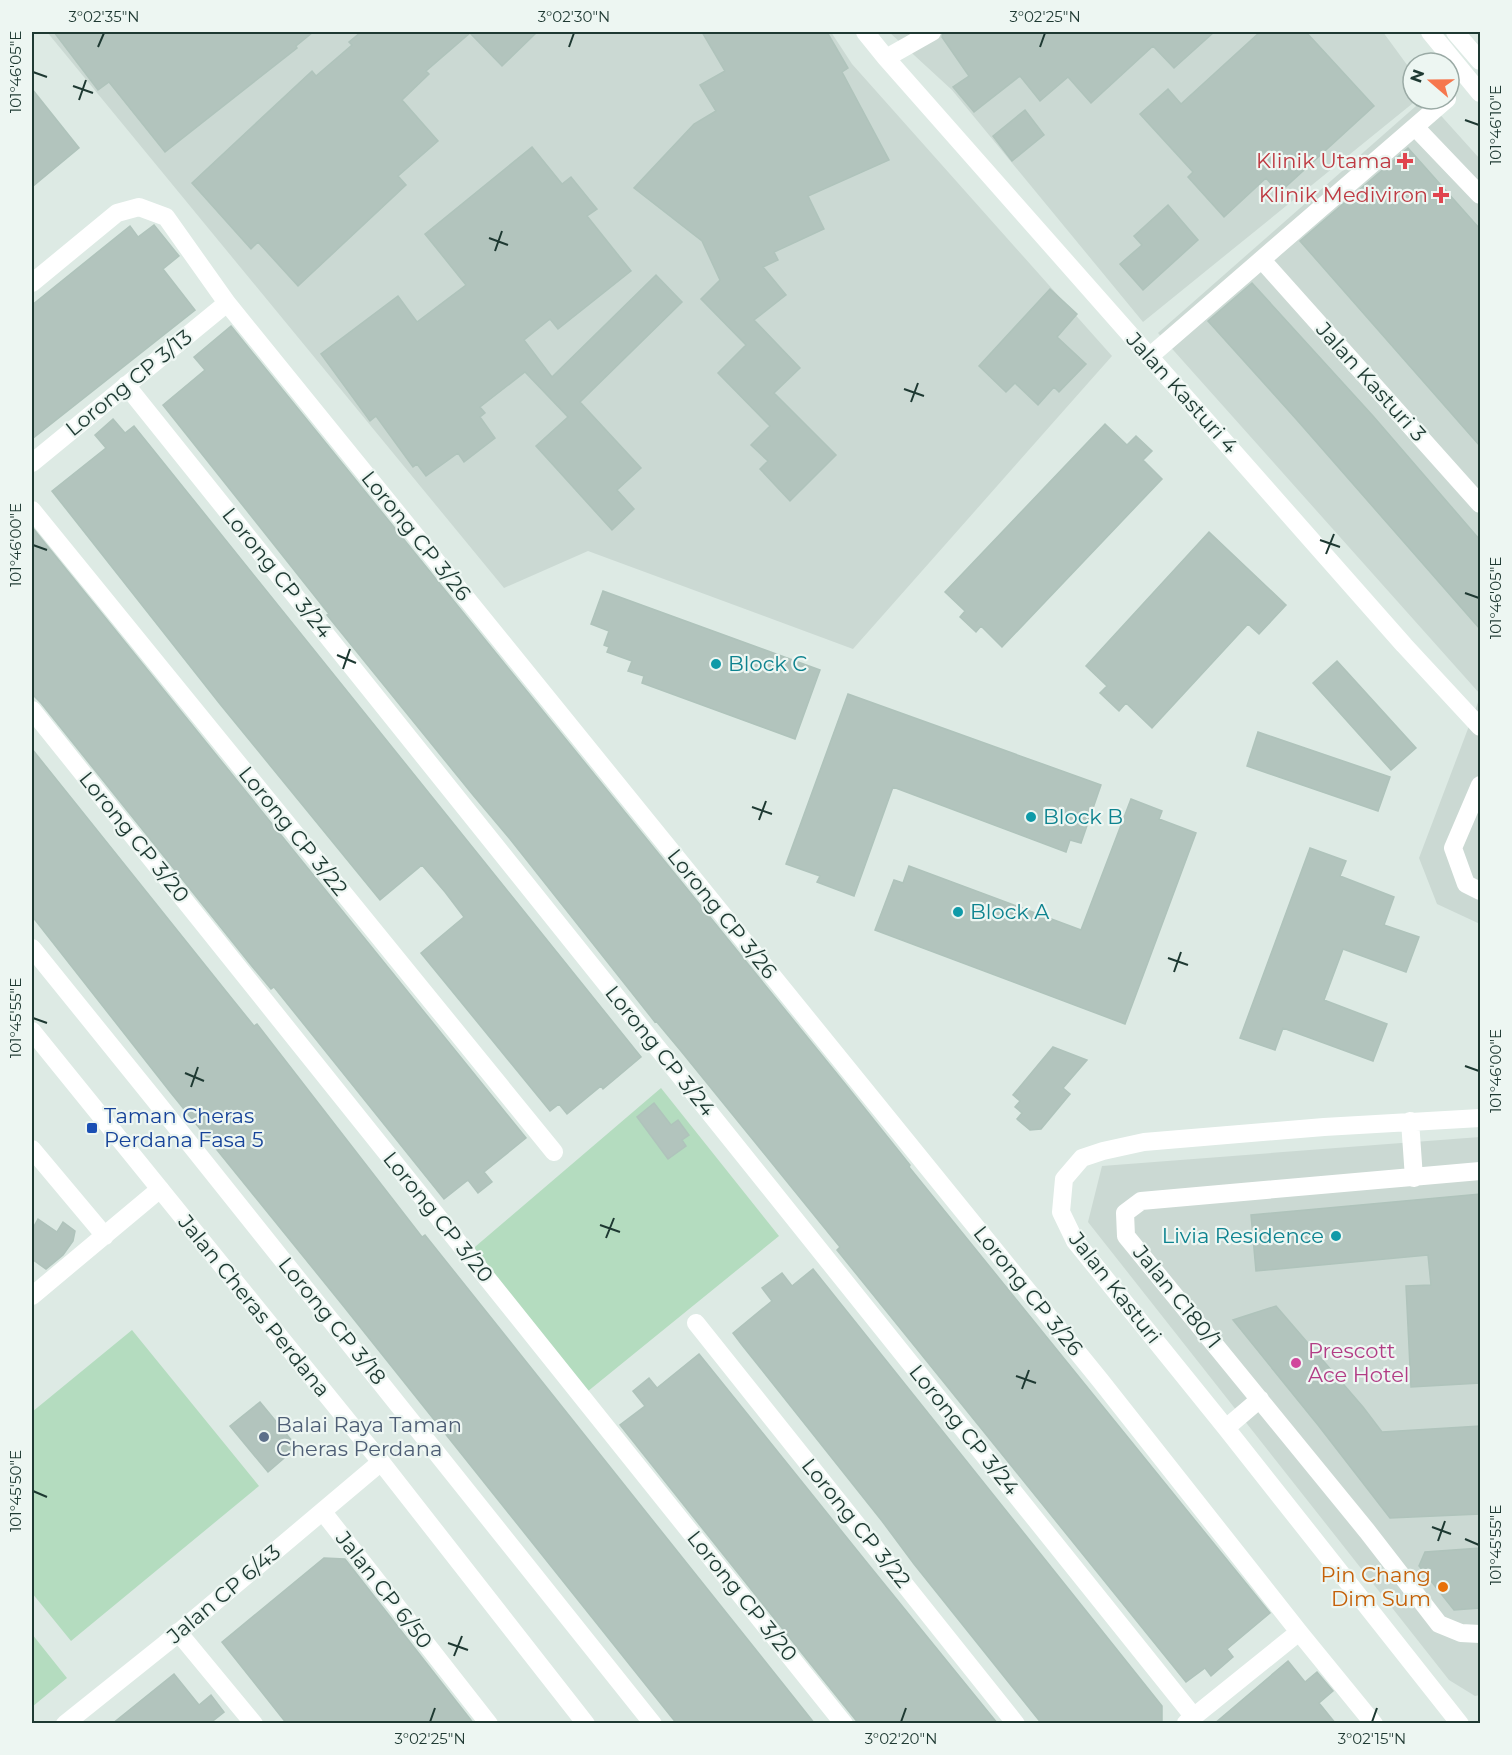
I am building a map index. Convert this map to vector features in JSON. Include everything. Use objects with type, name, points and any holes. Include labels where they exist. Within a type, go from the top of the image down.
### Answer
[{"type":"street","name":"Jalan Kasturi 4","points":[[865,32],[885,58],[1149,357],[1404,645],[1480,727]]},
{"type":"street","points":[[1430,32],[1477,81],[1461,90]]},
{"type":"street","points":[[1455,32],[1480,61]]},
{"type":"street","points":[[885,58],[922,34]]},
{"type":"street","points":[[1149,357],[1433,111]]},
{"type":"street","points":[[1415,127],[1480,195]]},
{"type":"street","name":"Lorong CP 3/26","points":[[32,283],[117,213],[138,207],[166,217],[227,303],[1085,1362],[1374,1724]]},
{"type":"street","name":"Jalan Kasturi 3","points":[[1262,260],[1480,504]]},
{"type":"street","name":"Lorong CP 3/13","points":[[32,463],[227,303]]},
{"type":"street","name":"Lorong CP 3/24","points":[[126,385],[1190,1720]]},
{"type":"street","name":"Lorong CP 3/22","points":[[32,510],[555,1152]]},
{"type":"street","name":"Lorong CP 3/20","points":[[32,710],[844,1724]]},
{"type":"street","points":[[1480,785],[1453,848],[1466,884],[1480,891]]},
{"type":"street","name":"Lorong CP 3/18","points":[[32,948],[494,1522],[652,1724]]},
{"type":"street","name":"Jalan Cheras Perdana","points":[[32,1031],[381,1462],[586,1724]]},
{"type":"street","name":"Jalan Kasturi","points":[[1460,1724],[1075,1241],[1061,1212],[1064,1179],[1083,1158],[1102,1151],[1144,1142],[1410,1121],[1480,1118]]},
{"type":"street","points":[[1410,1121],[1414,1178]]},
{"type":"street","points":[[32,1149],[105,1236]]},
{"type":"street","name":"Jalan C180/1","points":[[1480,1171],[1141,1201],[1125,1214],[1126,1236],[1367,1531],[1439,1624],[1461,1633],[1480,1634]]},
{"type":"street","points":[[32,1296],[160,1189]]},
{"type":"street","name":"Lorong CP 3/22","points":[[696,1323],[1016,1724]]},
{"type":"street","points":[[1226,1428],[1260,1400]]},
{"type":"street","name":"Jalan CP 6/43","points":[[65,1724],[165,1644],[381,1462]]},
{"type":"street","name":"Jalan CP 6/50","points":[[323,1512],[489,1724]]},
{"type":"street","points":[[178,1632],[254,1724]]},
{"type":"street","points":[[1190,1720],[1299,1632]]},
{"type":"shaded area","points":[[47,32],[831,32],[852,64],[1112,356],[853,649],[588,551],[504,588]]},
{"type":"shaded area","points":[[889,32],[1383,32],[1401,57],[1401,111],[1403,111],[1143,322],[952,90]]},
{"type":"shaded area","points":[[1410,111],[1437,111],[1480,159],[1480,694],[1158,333]]},
{"type":"shaded area","points":[[1480,697],[1480,924],[1437,904],[1419,858]]},
{"type":"shaded area","points":[[1480,1137],[1480,1695],[1475,1696],[1449,1680],[1088,1222],[1102,1166]]},
{"type":"green space","points":[[661,1088],[779,1236],[582,1396],[469,1252]]},
{"type":"green space","points":[[132,1330],[259,1486],[71,1641],[32,1593],[32,1412]]},
{"type":"green space","points":[[32,1634],[67,1678],[32,1707]]},
{"type":"building","points":[[54,32],[313,32],[296,46],[297,48],[165,152],[109,82],[98,90]]},
{"type":"building","points":[[361,32],[537,32],[502,66],[470,33],[426,71],[429,74],[402,100],[438,141],[398,176],[406,185],[298,286],[258,242],[251,249],[192,183],[312,71],[316,76],[352,45],[349,42]]},
{"type":"building","points":[[702,32],[827,32],[848,68],[842,72],[889,160],[808,196],[824,229],[774,252],[778,260],[763,267],[786,295],[754,320],[800,368],[774,393],[836,455],[790,501],[760,469],[768,461],[751,445],[770,426],[718,373],[746,345],[701,299],[720,280],[702,241],[634,188],[694,124],[716,111],[700,85],[725,71]]},
{"type":"building","points":[[943,32],[1214,32],[1174,68],[1153,46],[1091,103],[1068,77],[1040,101],[1020,76],[974,112],[953,87],[969,76],[942,37]]},
{"type":"building","points":[[1260,32],[1306,32],[1374,106],[1279,193],[1266,178],[1224,217],[1188,177],[1193,172],[1140,114],[1168,89],[1181,104]]},
{"type":"building","points":[[32,89],[79,148],[32,187]]},
{"type":"building","points":[[1025,110],[1044,135],[1012,161],[993,136]]},
{"type":"building","points":[[532,147],[562,184],[571,177],[597,209],[587,216],[631,271],[558,329],[550,319],[524,340],[552,377],[656,275],[682,302],[580,402],[641,468],[617,490],[634,509],[612,530],[536,446],[568,417],[525,372],[480,407],[485,413],[480,417],[495,438],[464,462],[458,453],[426,476],[417,464],[413,467],[376,416],[370,421],[321,354],[398,296],[417,322],[466,285],[425,234]]},
{"type":"building","points":[[1408,148],[1480,229],[1480,446],[1300,241]]},
{"type":"building","points":[[1168,205],[1198,240],[1143,290],[1120,264],[1142,245],[1134,236]]},
{"type":"building","points":[[154,225],[179,256],[163,269],[195,310],[32,439],[32,305],[130,226],[138,237]]},
{"type":"building","points":[[1252,283],[1373,416],[1480,540],[1480,629],[1208,321]]},
{"type":"building","points":[[1050,289],[1077,314],[1057,337],[1086,364],[1059,392],[1054,387],[1038,405],[1015,383],[1006,392],[979,366]]},
{"type":"building","points":[[231,326],[1270,1613],[1227,1649],[1233,1657],[1211,1676],[1205,1668],[1186,1682],[837,1250],[840,1247],[655,1022],[510,839],[327,615],[329,614],[163,405],[205,370],[194,357]]},
{"type":"building","points":[[113,419],[125,433],[134,426],[641,1057],[603,1089],[601,1086],[567,1114],[559,1104],[550,1111],[421,953],[464,917],[445,892],[422,865],[380,900],[220,704],[52,491],[106,448],[95,435]]},
{"type":"building","points":[[1105,424],[1127,445],[1136,436],[1152,451],[1143,460],[1162,479],[1002,647],[981,626],[976,632],[960,617],[965,611],[945,592]]},
{"type":"building","points":[[32,527],[526,1138],[484,1172],[492,1182],[478,1193],[468,1180],[444,1199],[274,987],[271,989],[251,965],[32,694]]},
{"type":"building","points":[[1209,532],[1286,605],[1259,634],[1248,624],[1152,728],[1126,703],[1119,711],[1100,693],[1107,686],[1086,666]]},
{"type":"building","name":"Block C","points":[[603,591],[820,670],[795,739],[642,683],[644,676],[628,671],[632,661],[607,652],[609,647],[604,645],[609,631],[591,624]]},
{"type":"building","points":[[1337,661],[1416,748],[1391,770],[1313,683]]},
{"type":"building","name":"Block B","points":[[848,694],[1101,785],[1081,843],[1070,840],[1066,852],[893,787],[854,896],[817,882],[820,876],[786,864]]},
{"type":"building","points":[[1258,732],[1390,777],[1378,811],[1247,766]]},
{"type":"building","points":[[32,749],[254,1026],[257,1024],[422,1237],[425,1235],[815,1724],[677,1724],[32,916]]},
{"type":"building","name":"Block A","points":[[1131,799],[1162,811],[1159,819],[1196,833],[1125,1024],[875,930],[894,880],[903,883],[909,866],[1081,930]]},
{"type":"building","points":[[1310,848],[1346,861],[1340,876],[1394,897],[1384,925],[1419,937],[1406,972],[1343,949],[1324,1000],[1387,1024],[1373,1061],[1283,1028],[1275,1050],[1240,1038]]},
{"type":"building","points":[[1053,1047],[1087,1060],[1063,1088],[1070,1094],[1041,1129],[1030,1130],[1017,1119],[1022,1113],[1015,1107],[1020,1101],[1013,1095]]},
{"type":"building","points":[[654,1103],[671,1125],[678,1120],[689,1135],[682,1140],[686,1146],[668,1159],[637,1117]]},
{"type":"building","points":[[1480,1194],[1480,1383],[1411,1387],[1406,1286],[1431,1285],[1428,1255],[1256,1271],[1251,1215]]},
{"type":"building","points":[[38,1219],[57,1232],[63,1222],[75,1231],[73,1241],[63,1255],[46,1269],[32,1259],[32,1230]]},
{"type":"building","points":[[813,1269],[1162,1706],[1162,1724],[1042,1724],[742,1345],[733,1333],[772,1301],[762,1288],[782,1273],[792,1286]]},
{"type":"building","points":[[1276,1306],[1382,1432],[1480,1426],[1480,1514],[1390,1518],[1233,1320]]},
{"type":"building","points":[[699,1354],[998,1724],[859,1724],[620,1425],[645,1406],[633,1391],[649,1378],[657,1388]]},
{"type":"building","name":"Balai Raya Taman Cheras Perdana","points":[[260,1402],[297,1447],[268,1472],[230,1426]]},
{"type":"building","points":[[1480,1548],[1480,1608],[1454,1610],[1419,1566],[1425,1552]]},
{"type":"building","points":[[324,1558],[345,1559],[474,1724],[287,1724],[222,1642]]},
{"type":"building","points":[[1288,1661],[1305,1682],[1317,1672],[1333,1691],[1319,1703],[1336,1724],[1214,1724]]},
{"type":"building","points":[[174,1674],[199,1705],[211,1695],[224,1712],[209,1724],[112,1724]]},
{"type":"place","name":"Klinik Utama","points":[[1405,161]]},
{"type":"place","name":"Klinik Mediviron","points":[[1441,195]]},
{"type":"place","name":"Block C","points":[[716,664]]},
{"type":"place","name":"Block B","points":[[1031,817]]},
{"type":"place","name":"Block A","points":[[958,912]]},
{"type":"place","name":"Taman Cheras Perdana Fasa 5","points":[[92,1128]]},
{"type":"place","name":"Livia Residence","points":[[1336,1236]]},
{"type":"place","name":"Prescott Ace Hotel","points":[[1296,1363]]},
{"type":"place","name":"Balai Raya Taman Cheras Perdana","points":[[264,1437]]},
{"type":"place","name":"Pin Chang Dim Sum","points":[[1443,1587]]}]
